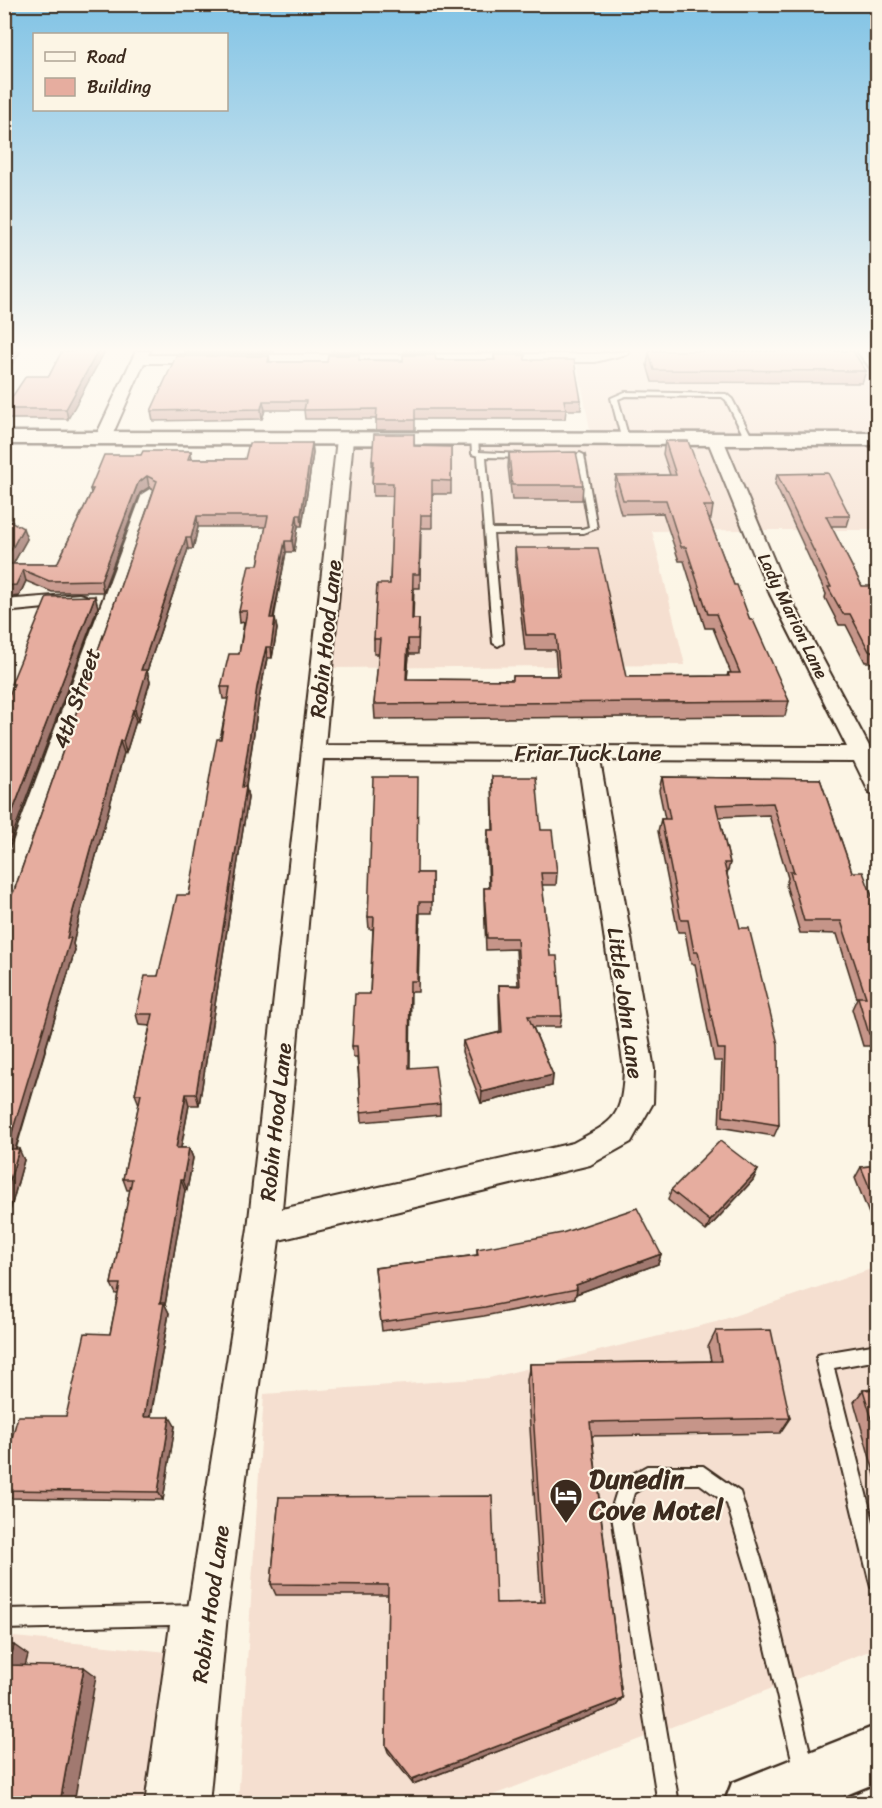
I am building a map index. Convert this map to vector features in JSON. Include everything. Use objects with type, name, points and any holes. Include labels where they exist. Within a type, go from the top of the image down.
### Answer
[{"type":"street","points":[[4,438],[345,439],[575,450],[625,439],[878,439]]},
{"type":"street","name":"Robin Hood Lane","points":[[186,1803],[194,1615],[264,1228],[345,439]]},
{"type":"street","name":"Lady Marion Lane","points":[[715,439],[779,594],[878,789]]},
{"type":"street","name":"4th Street","points":[[4,902],[150,494]]},
{"type":"street","points":[[4,606],[63,600],[111,600]]},
{"type":"street","name":"Friar Tuck Lane","points":[[313,752],[862,754]]},
{"type":"street","name":"Little John Lane","points":[[264,1228],[579,1155],[620,1133],[638,1103],[639,1069],[588,753]]},
{"type":"street","points":[[753,1803],[819,1784],[878,1753]]},
{"type":"lane","points":[[747,435],[749,439]]},
{"type":"lane","points":[[498,643],[486,501],[478,447],[534,455]]},
{"type":"lane","points":[[489,532],[590,530],[593,528],[589,500],[575,450]]},
{"type":"lane","points":[[878,1352],[824,1361],[878,1580]]},
{"type":"lane","points":[[669,1803],[620,1510],[626,1487],[647,1475],[703,1475],[734,1498],[819,1784]]},
{"type":"lane","points":[[4,1619],[194,1615],[155,1803]]},
{"type":"shaded area","points":[[353,443],[708,443],[743,530],[652,531],[685,665],[333,668]]},
{"type":"shaded area","points":[[725,443],[877,444],[877,530],[762,530]]},
{"type":"shaded area","points":[[877,1267],[877,1648],[473,1803],[238,1804],[264,1394],[489,1378],[716,1322]]},
{"type":"shaded area","points":[[4,1636],[178,1653],[162,1803],[5,1803]]},
{"type":"building","points":[[374,435],[414,435],[414,446],[451,447],[451,481],[432,480],[432,515],[421,515],[419,574],[413,574],[412,619],[419,619],[418,639],[408,639],[406,679],[513,680],[513,676],[560,676],[556,635],[526,635],[515,548],[598,548],[626,677],[729,676],[728,673],[740,673],[716,614],[708,614],[686,547],[681,547],[666,500],[623,500],[616,476],[676,475],[665,441],[688,441],[713,506],[704,506],[734,585],[737,585],[750,620],[753,620],[789,701],[374,704],[380,639],[374,639],[377,584],[390,584],[393,483],[372,483],[374,461],[372,461]]},
{"type":"building","points":[[249,443],[312,443],[301,515],[297,515],[292,541],[285,541],[270,618],[275,618],[271,647],[266,647],[257,687],[242,787],[246,787],[196,1094],[186,1094],[176,1148],[189,1148],[183,1180],[181,1180],[160,1303],[164,1303],[144,1417],[170,1417],[158,1492],[4,1490],[4,1467],[18,1416],[66,1416],[85,1333],[110,1334],[120,1284],[111,1284],[132,1179],[123,1179],[141,1094],[135,1094],[153,1014],[136,1014],[145,976],[158,976],[177,895],[189,895],[212,764],[217,739],[221,739],[230,687],[221,687],[229,654],[239,654],[247,611],[239,611],[249,565],[258,565],[268,516],[197,516],[191,538],[186,538],[141,670],[147,670],[135,710],[133,710],[123,741],[120,741],[73,911],[67,938],[71,938],[7,1149],[19,1149],[4,1200],[4,941],[9,929],[4,929],[4,900],[9,899],[14,891],[157,481],[147,476],[138,483],[101,580],[49,581],[23,570],[16,585],[4,586],[4,564],[57,564],[93,489],[90,489],[104,455],[141,455],[143,451],[191,451],[188,459],[245,459]]},
{"type":"building","points":[[576,452],[583,485],[512,485],[509,453]]},
{"type":"building","points":[[828,473],[850,516],[826,516],[862,586],[872,586],[878,596],[878,659],[873,651],[869,651],[850,614],[843,614],[828,587],[831,587],[777,474]]},
{"type":"building","points":[[7,519],[23,528],[4,563],[4,523]]},
{"type":"building","points":[[95,596],[4,834],[4,706],[14,684],[11,684],[47,597]]},
{"type":"building","points":[[373,777],[418,777],[417,873],[432,873],[432,902],[419,902],[417,981],[410,981],[409,1068],[435,1066],[440,1104],[361,1112],[357,1046],[352,1046],[355,994],[370,994],[374,917],[368,917]]},
{"type":"building","points":[[492,777],[536,777],[541,830],[552,830],[557,873],[541,873],[550,956],[557,956],[562,1016],[528,1016],[553,1075],[482,1092],[463,1041],[502,1032],[499,985],[520,986],[517,938],[487,938],[484,888],[490,888],[488,830],[494,830]]},
{"type":"building","points":[[662,777],[820,779],[852,872],[863,872],[878,912],[878,1034],[869,1034],[858,997],[866,997],[841,921],[804,921],[790,872],[794,872],[773,803],[716,805],[730,863],[724,863],[740,928],[749,928],[778,1044],[779,1125],[723,1116],[725,1049],[718,1049],[698,952],[694,952],[688,920],[681,920],[661,819],[670,819]]},
{"type":"building","points":[[720,1141],[758,1170],[710,1221],[671,1190]]},
{"type":"building","points":[[878,1165],[878,1208],[861,1167]]},
{"type":"building","points":[[637,1208],[661,1254],[576,1285],[577,1289],[485,1307],[381,1322],[375,1268],[478,1255],[477,1249],[562,1233]]},
{"type":"building","points":[[771,1330],[790,1418],[590,1422],[622,1698],[412,1779],[386,1746],[388,1585],[271,1584],[279,1497],[492,1496],[496,1603],[545,1602],[530,1364],[721,1361],[716,1331]]},
{"type":"building","points":[[878,1389],[878,1439],[863,1390]]},
{"type":"building","points":[[4,1645],[14,1645],[9,1665],[84,1667],[60,1803],[4,1803]]},
{"type":"place","name":"Dunedin Cove Motel","points":[[566,1524]]}]
